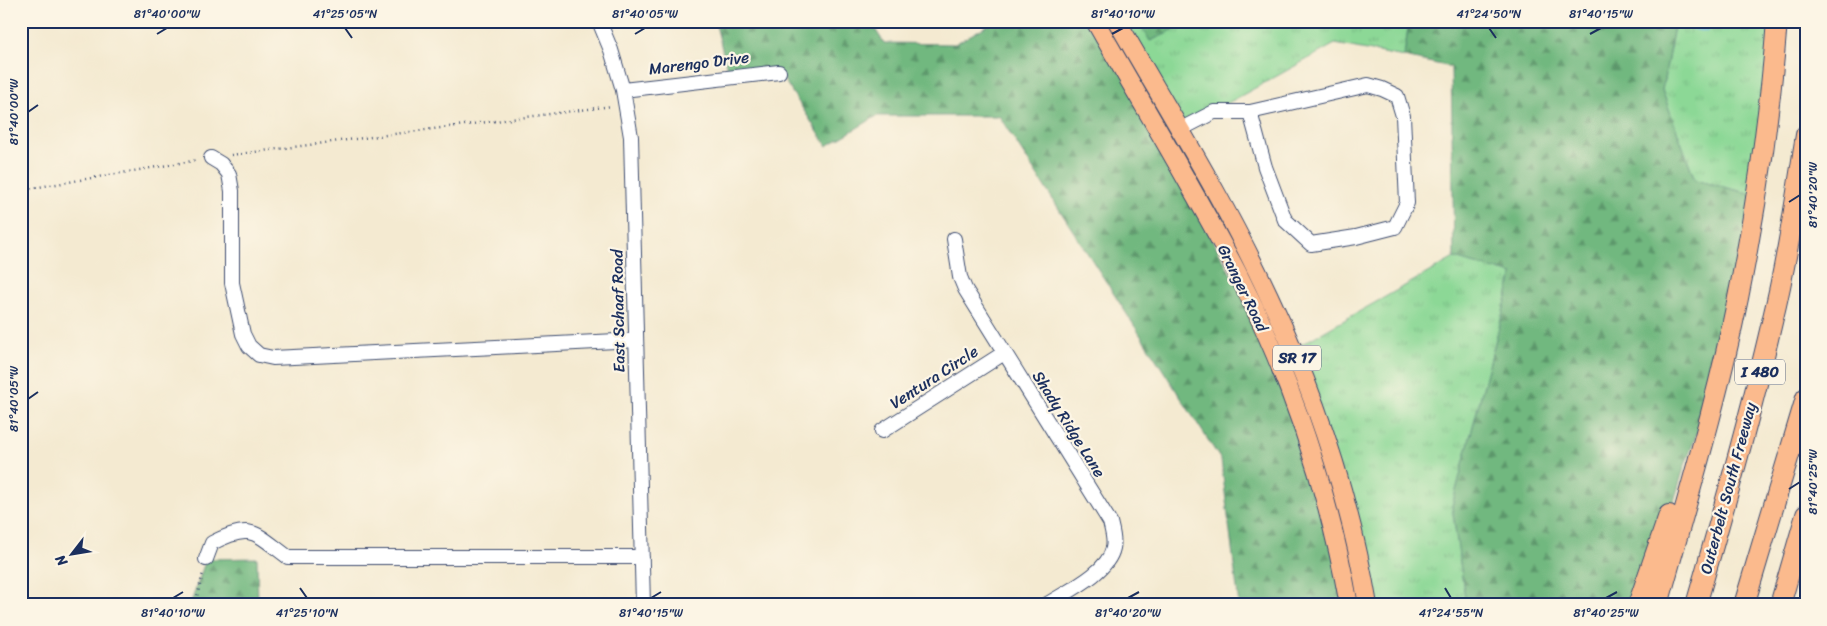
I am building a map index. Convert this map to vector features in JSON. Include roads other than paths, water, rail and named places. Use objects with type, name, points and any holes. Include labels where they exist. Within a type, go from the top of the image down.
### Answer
[{"type":"highway","points":[[1658,605],[1724,360],[1738,297],[1756,195],[1778,21]]},
{"type":"highway","name":"Outerbelt South Freeway","points":[[1696,605],[1735,468],[1772,322],[1791,232],[1806,136]]},
{"type":"highway","points":[[1638,605],[1665,530],[1684,468],[1724,360]]},
{"type":"highway","points":[[1744,605],[1806,398]]},
{"type":"highway","points":[[1780,605],[1806,515]]},
{"type":"main road","name":"Granger Road","points":[[1095,21],[1237,272],[1276,358],[1297,411],[1331,520],[1349,605]]},
{"type":"main road","name":"Granger Road","points":[[1117,21],[1241,239],[1270,296],[1293,349],[1316,409],[1340,483],[1354,534],[1368,605]]},
{"type":"main road","points":[[1163,140],[1179,130]]},
{"type":"street","name":"East Schaaf Road","points":[[599,21],[624,90],[631,137],[643,605]]},
{"type":"street","name":"Marengo Drive","points":[[624,90],[779,72]]},
{"type":"street","points":[[1179,130],[1214,112],[1250,112],[1368,85],[1397,96],[1403,116],[1407,203],[1395,227],[1356,237],[1311,244],[1285,220],[1265,167],[1250,112]]},
{"type":"street","points":[[211,158],[221,164],[229,174],[232,191],[232,284],[243,334],[249,346],[259,355],[273,358],[636,340]]},
{"type":"street","name":"Shady Ridge Lane","points":[[954,238],[960,277],[1004,353],[1110,522],[1114,549],[1107,560],[1098,571],[1046,605]]},
{"type":"street","name":"Ventura Circle","points":[[882,431],[1004,353]]},
{"type":"street","points":[[206,559],[212,543],[226,536],[246,532],[259,534],[288,557],[642,558]]},
{"type":"waterway","points":[[1662,21],[1706,30]]}]
